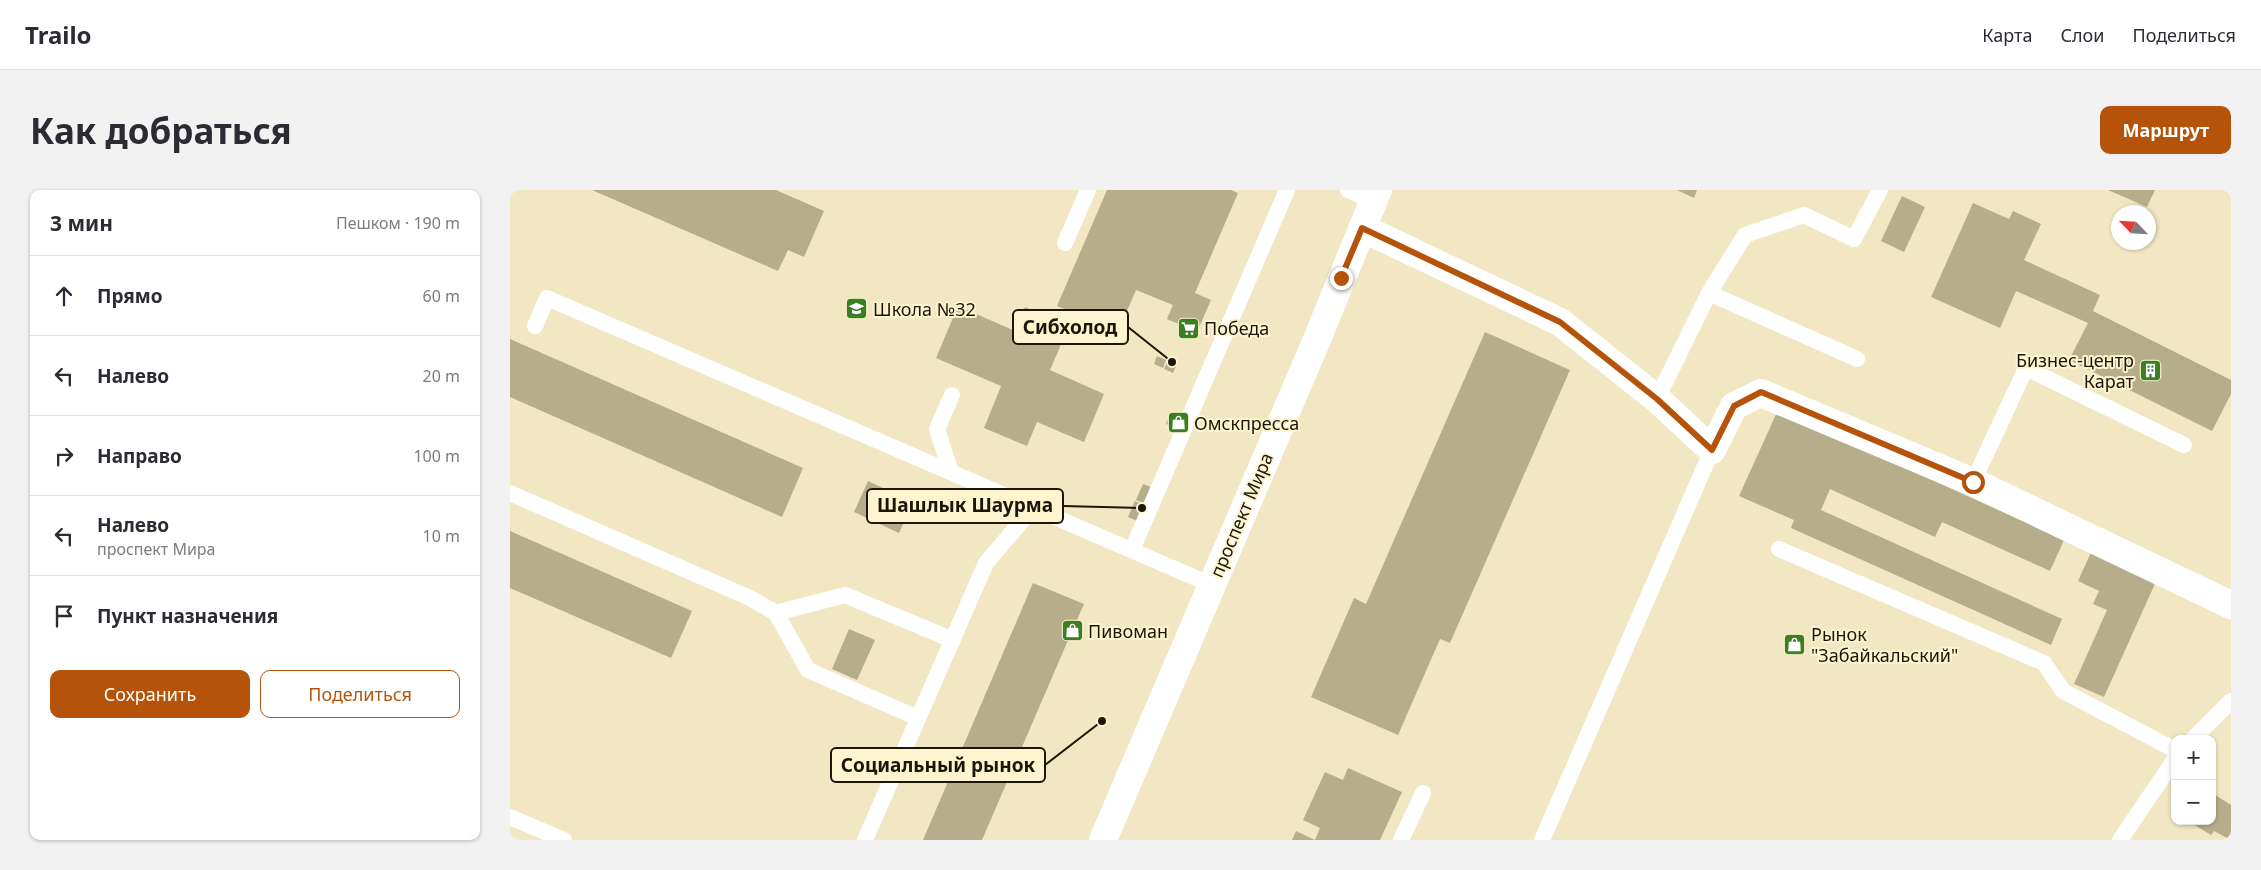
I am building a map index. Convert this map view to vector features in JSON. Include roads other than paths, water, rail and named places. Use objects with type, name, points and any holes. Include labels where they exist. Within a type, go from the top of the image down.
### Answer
[{"type":"street","name":"проспект Мира","points":[[1103,840],[1375,195]]},
{"type":"street","points":[[1362,228],[1560,322],[1657,399],[1712,450],[1734,406],[1761,392],[1973,482],[2231,605]]},
{"type":"lane","points":[[1065,242],[1088,190]]},
{"type":"lane","points":[[1132,550],[1287,190]]},
{"type":"lane","points":[[1348,190],[1375,195]]},
{"type":"lane","points":[[1657,399],[1709,293],[1745,235],[1804,215],[1854,239],[1880,190]]},
{"type":"lane","points":[[1709,293],[1857,359]]},
{"type":"lane","points":[[535,326],[547,298],[1212,585]]},
{"type":"lane","points":[[1973,482],[2026,368],[2184,445]]},
{"type":"lane","points":[[951,472],[937,429],[952,395]]},
{"type":"lane","points":[[1542,840],[1712,450]]},
{"type":"lane","points":[[510,493],[750,598],[776,613],[808,670],[918,718]]},
{"type":"lane","points":[[866,840],[986,563],[1033,508]]},
{"type":"lane","points":[[1779,549],[2044,663],[2063,691],[2171,748]]},
{"type":"lane","points":[[776,613],[845,595],[953,640]]},
{"type":"lane","points":[[2197,735],[2231,701]]},
{"type":"lane","points":[[2120,840],[2171,765]]},
{"type":"lane","points":[[1402,840],[1423,793]]},
{"type":"lane","points":[[510,817],[564,840]]},
{"type":"place","name":"Школа №32","points":[[857,309]]},
{"type":"place","name":"Победа","points":[[1188,328]]},
{"type":"place","name":"Сибхолод","points":[[1172,362]]},
{"type":"place","name":"Бизнес-центр Карат","points":[[2150,370]]},
{"type":"place","name":"Омскпресса","points":[[1178,423]]},
{"type":"place","name":"Шашлык Шаурма","points":[[1142,508]]},
{"type":"place","name":"Пивоман","points":[[1072,631]]},
{"type":"place","name":"Рынок \"Забайкальский\"","points":[[1795,644]]},
{"type":"place","name":"Социальный рынок","points":[[1102,721]]}]
